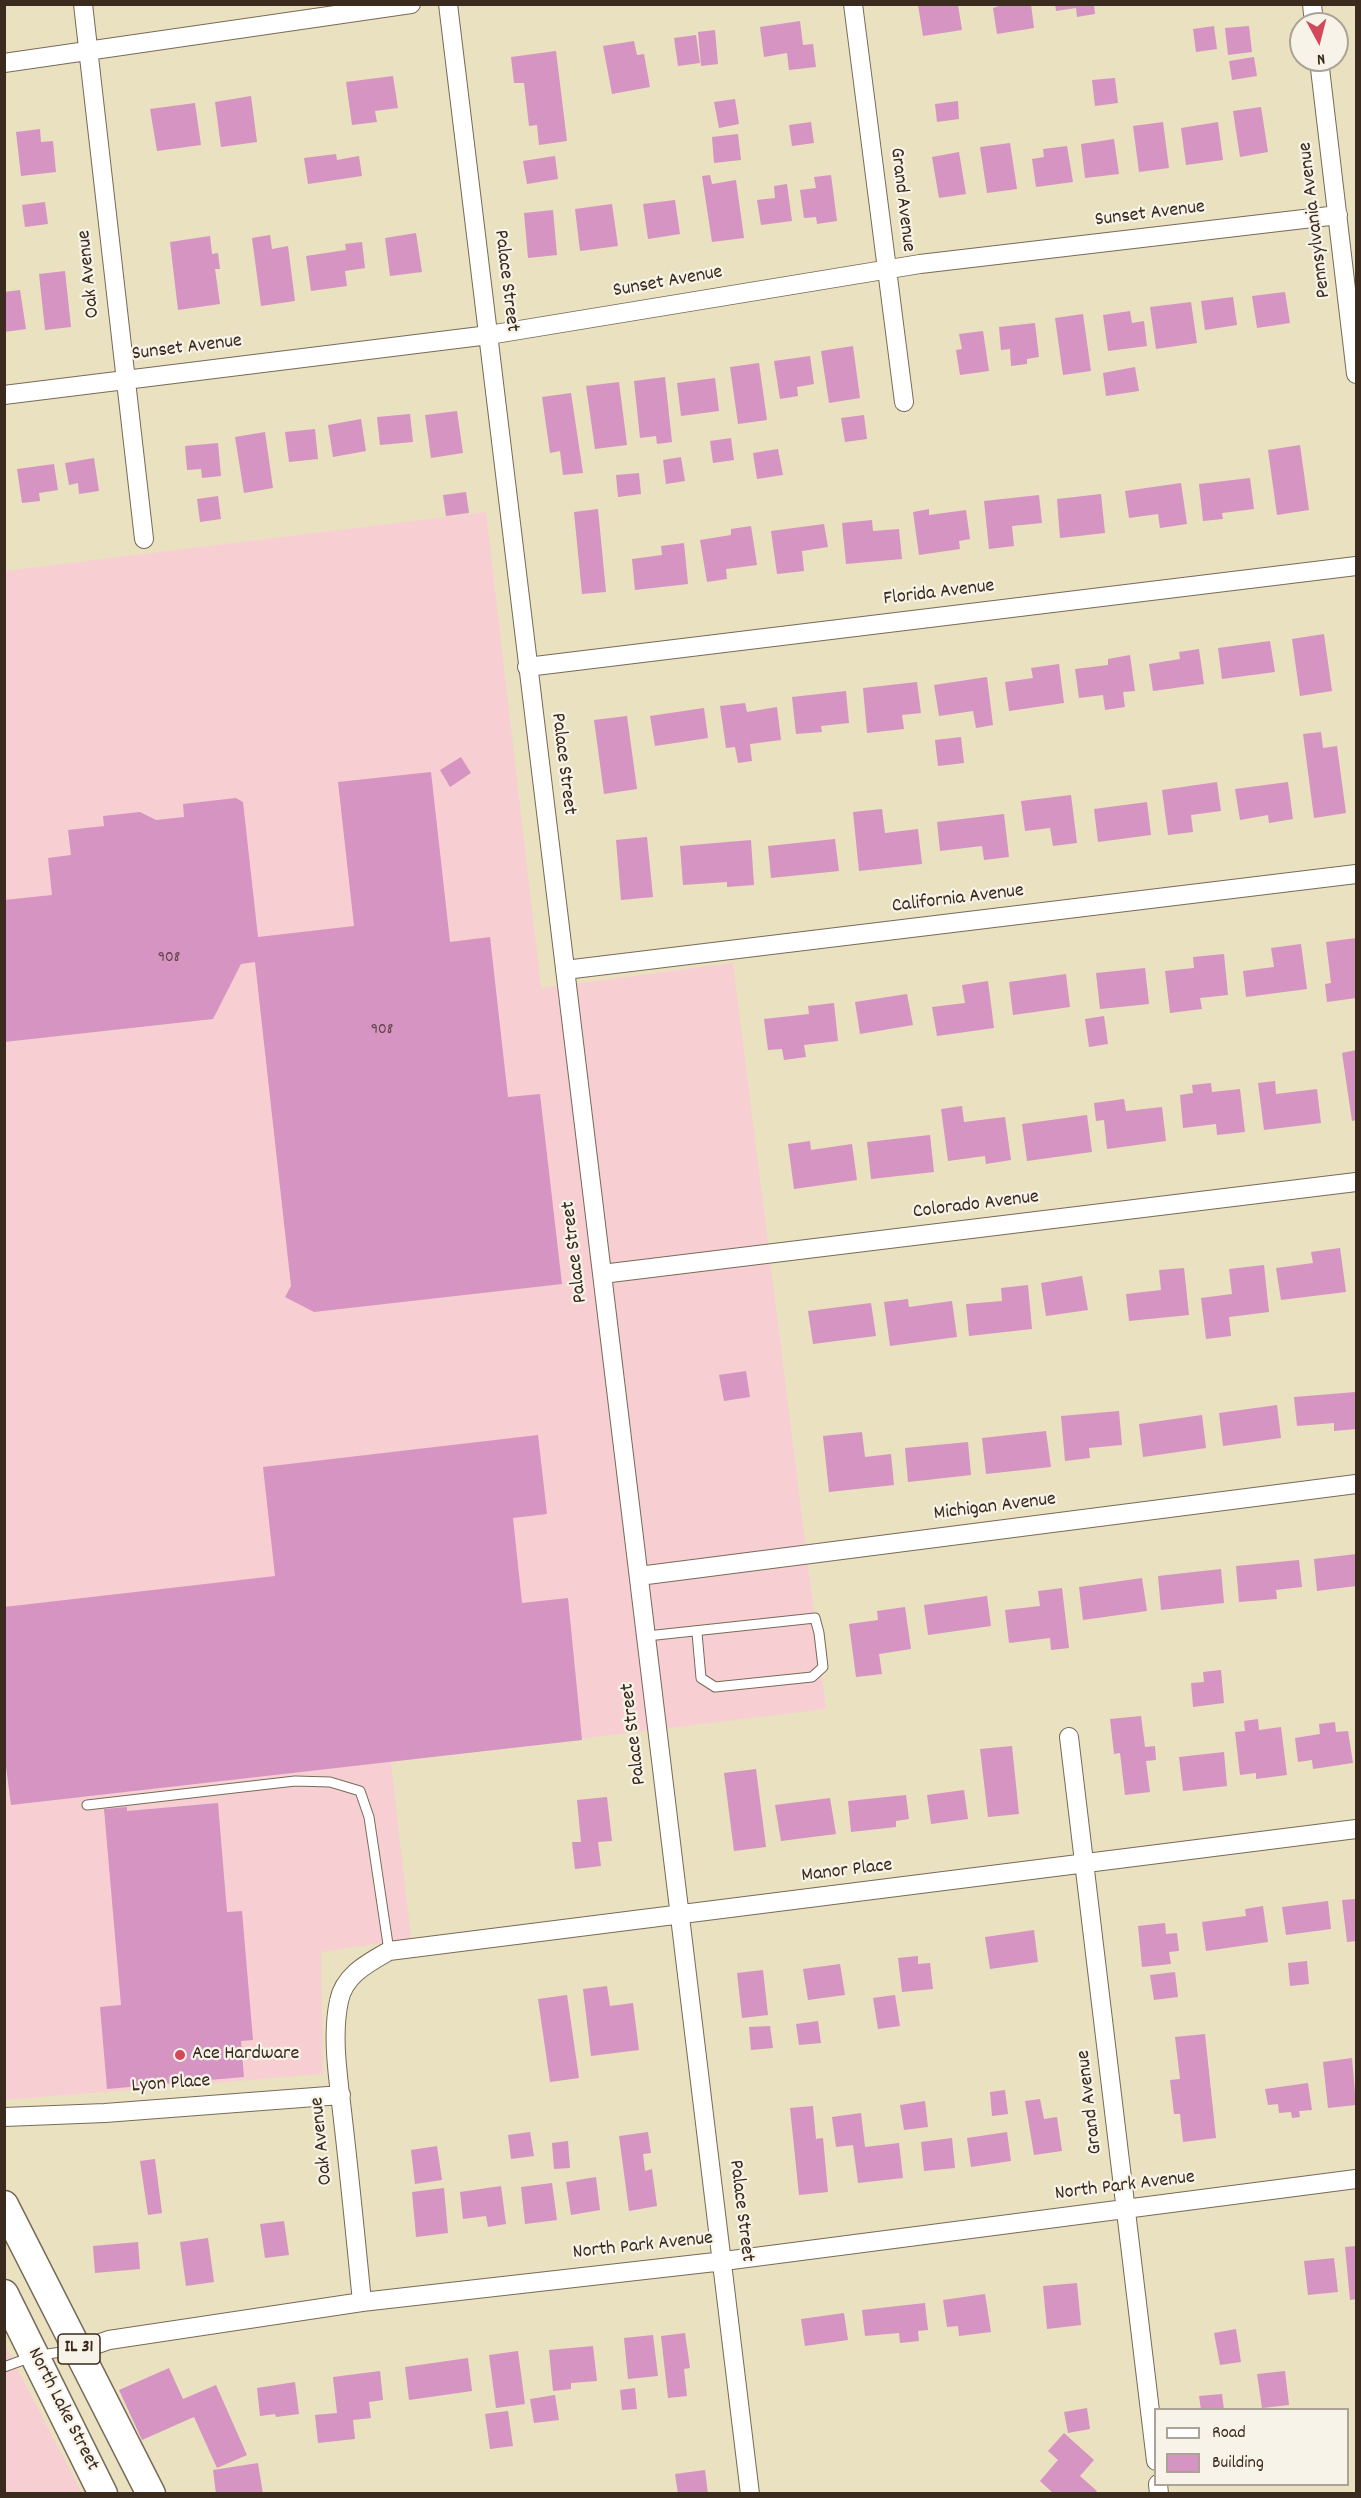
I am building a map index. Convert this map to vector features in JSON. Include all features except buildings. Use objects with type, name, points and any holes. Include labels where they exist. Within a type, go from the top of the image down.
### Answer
[{"type":"main road","name":"North Lake Street","points":[[4,2205],[151,2493]]},
{"type":"main road","name":"North Lake Street","points":[[4,2294],[103,2493]]},
{"type":"street","name":"Oak Avenue","points":[[83,4],[144,539]]},
{"type":"street","points":[[4,63],[411,4]]},
{"type":"street","name":"Palace Street","points":[[448,4],[679,1915],[724,2261],[750,2493]]},
{"type":"street","name":"Grand Avenue","points":[[853,4],[904,402]]},
{"type":"street","name":"Pennsylvania Avenue","points":[[1320,72],[1356,374]]},
{"type":"street","name":"Sunset Avenue","points":[[4,395],[489,335],[887,269],[1338,215]]},
{"type":"street","name":"Florida Avenue","points":[[527,667],[1356,566]]},
{"type":"street","name":"California Avenue","points":[[565,970],[1356,874]]},
{"type":"street","name":"Colorado Avenue","points":[[602,1274],[1356,1182]]},
{"type":"street","name":"Michigan Avenue","points":[[639,1576],[1356,1484]]},
{"type":"street","name":"Grand Avenue","points":[[1069,1737],[1154,2452]]},
{"type":"street","name":"Manor Place","points":[[350,1978],[366,1964],[389,1951],[1086,1865],[1356,1829]]},
{"type":"street","name":"Oak Avenue","points":[[350,1978],[339,2000],[337,2032],[341,2095],[362,2302]]},
{"type":"street","name":"Lyon Place","points":[[4,2117],[105,2113],[341,2095]]},
{"type":"street","name":"North Park Avenue","points":[[80,2350],[109,2340],[362,2302],[724,2261],[1356,2179]]},
{"type":"lane","points":[[647,1636],[697,1633],[815,1618],[823,1667],[812,1677],[715,1687],[701,1678],[697,1633]]},
{"type":"lane","points":[[87,1805],[295,1781],[350,1786],[360,1791],[369,1817],[389,1951]]},
{"type":"lane","points":[[4,2367],[34,2355],[80,2350]]},
{"type":"shaded area","points":[[486,512],[541,988],[733,963],[826,1709],[391,1762],[411,1939],[321,1952],[323,2074],[5,2100],[4,571]]},
{"type":"shaded area","points":[[5,2345],[82,2493],[5,2493]]},
{"type":"place","name":"Ace Hardware","points":[[180,2055]]}]
